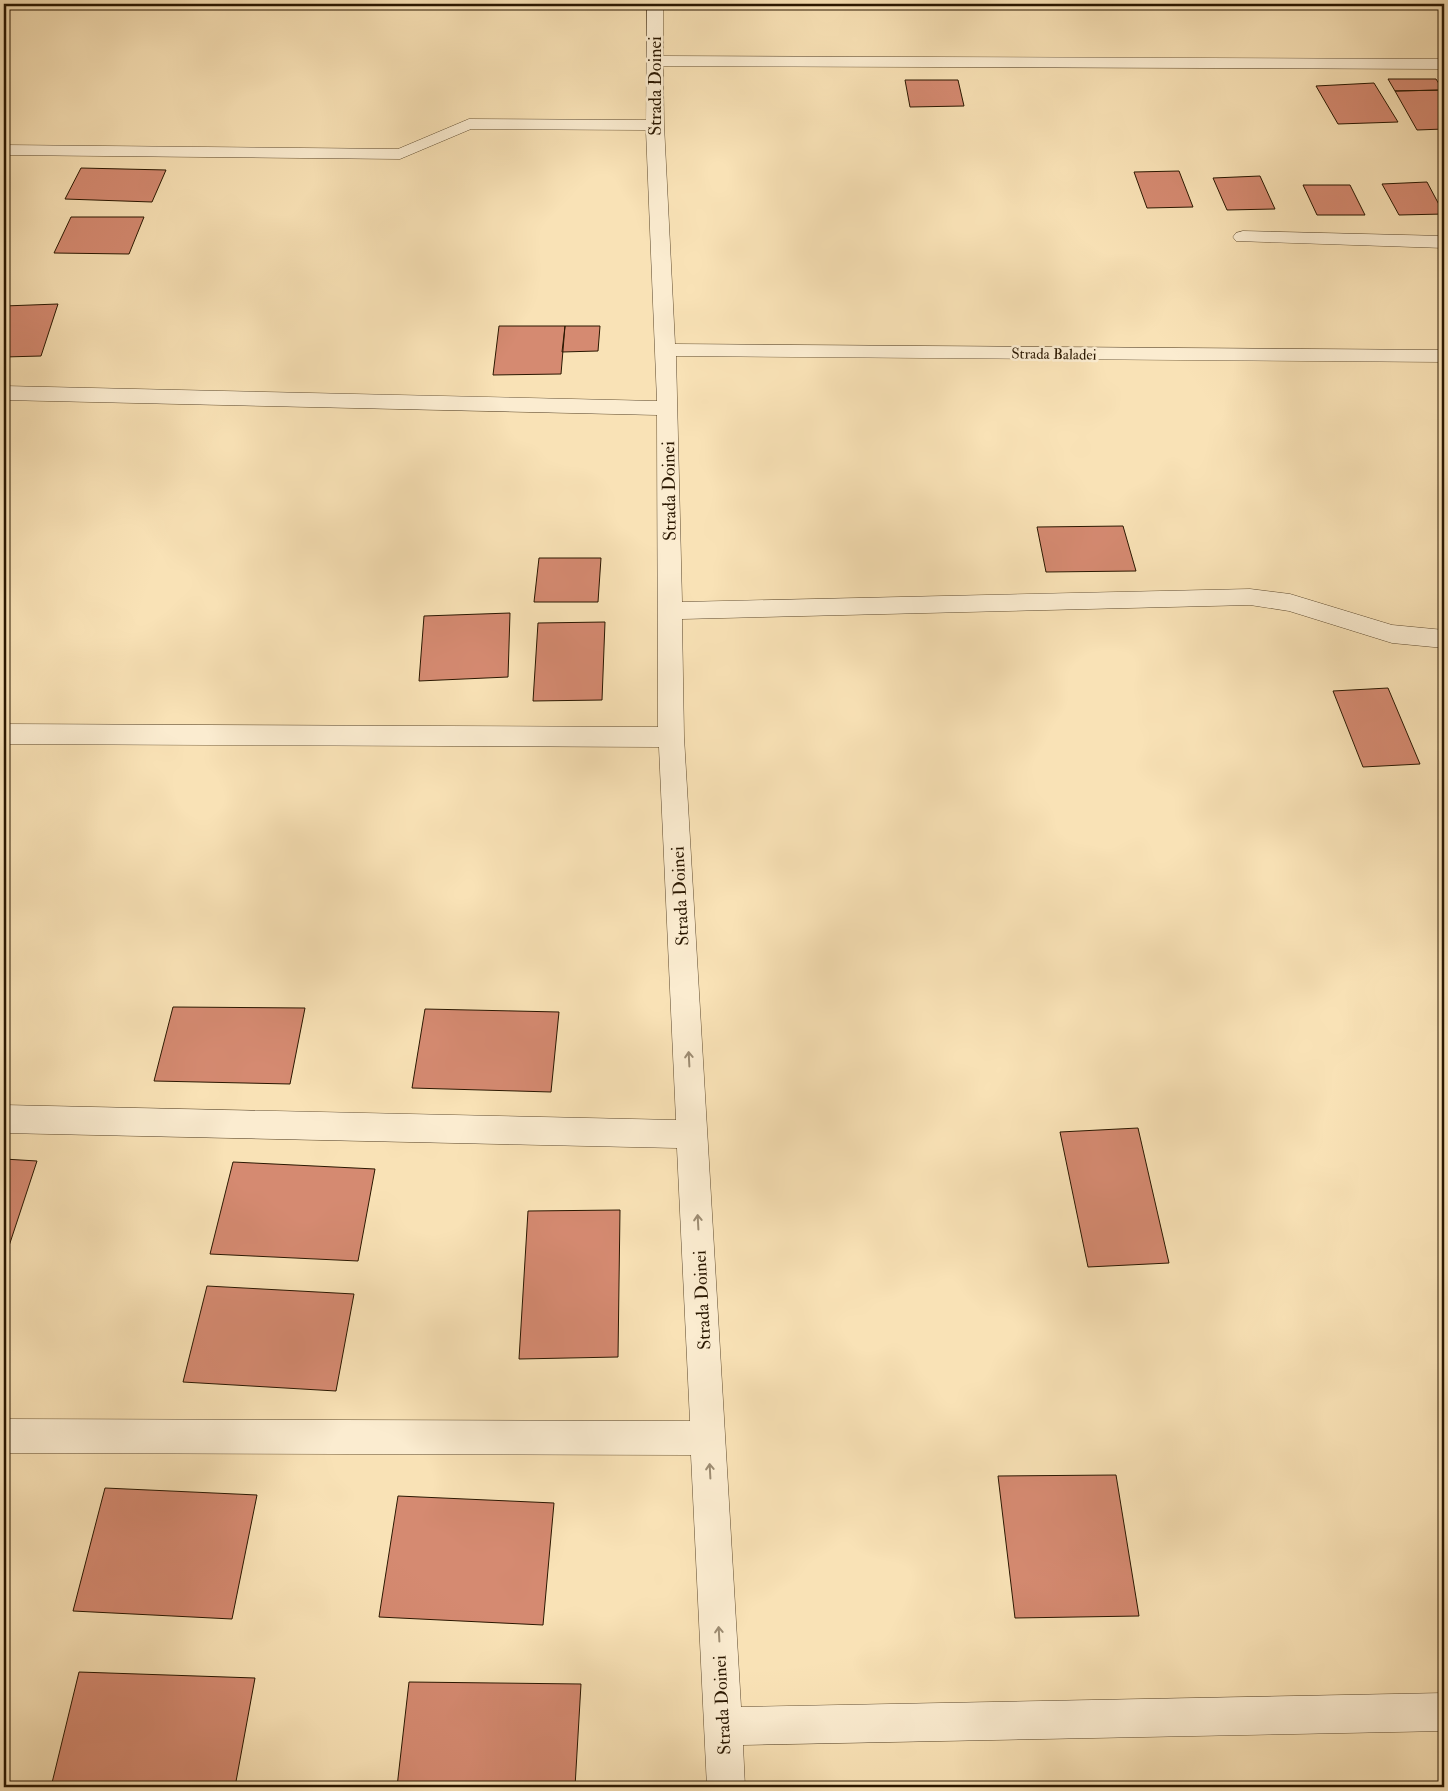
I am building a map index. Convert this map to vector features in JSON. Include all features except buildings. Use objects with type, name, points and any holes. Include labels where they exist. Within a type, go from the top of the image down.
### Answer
[{"type":"street","name":"Strada Doinei","points":[[655,4],[655,125],[668,408],[671,737],[726,1787]]},
{"type":"street","points":[[655,61],[1444,64]]},
{"type":"street","points":[[4,150],[400,154],[424,146],[446,132],[469,124],[655,125]]},
{"type":"street","points":[[1243,237],[1444,242]]},
{"type":"street","name":"Strada Baladei","points":[[664,350],[1444,356]]},
{"type":"street","points":[[4,393],[668,408]]},
{"type":"street","points":[[670,611],[1250,598],[1290,603],[1392,634],[1444,639]]},
{"type":"street","points":[[4,734],[671,737]]},
{"type":"street","points":[[4,1119],[693,1134]]},
{"type":"street","points":[[4,1436],[708,1438]]},
{"type":"street","points":[[724,1726],[1444,1712]]}]
